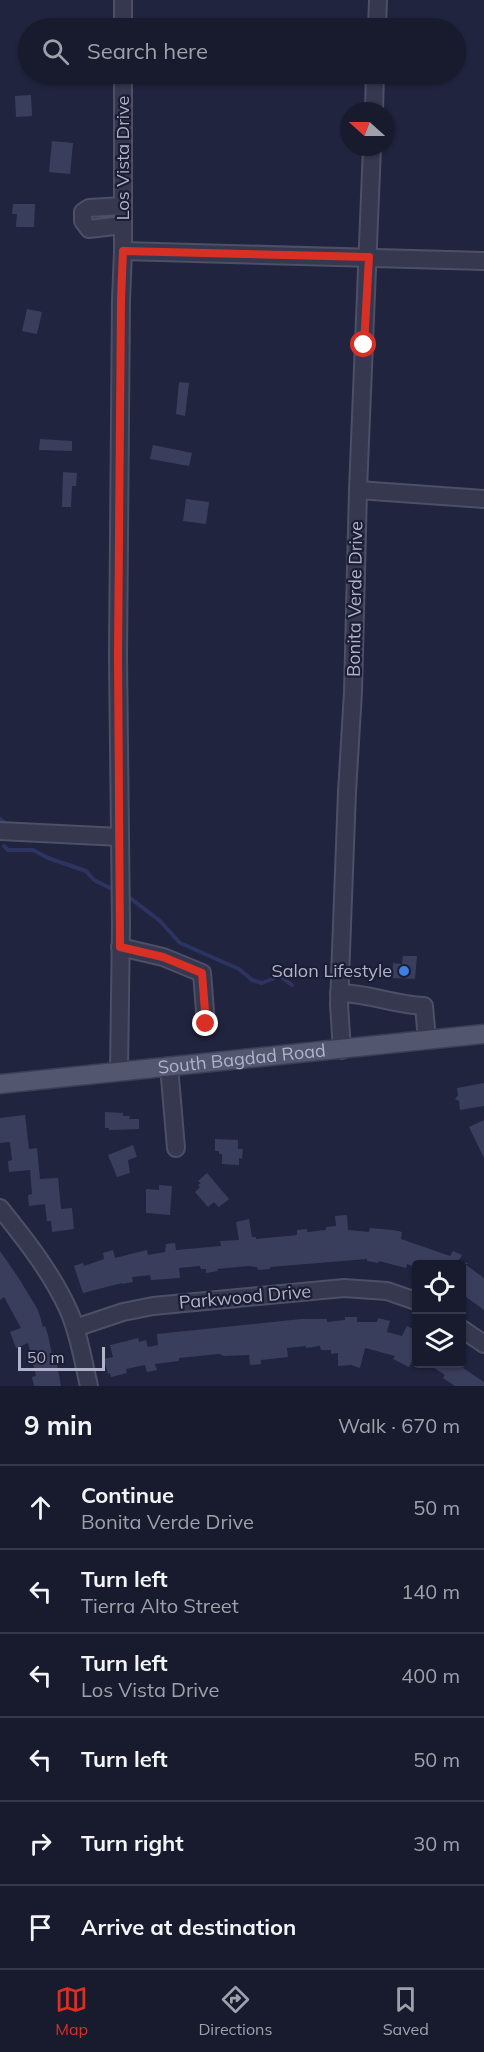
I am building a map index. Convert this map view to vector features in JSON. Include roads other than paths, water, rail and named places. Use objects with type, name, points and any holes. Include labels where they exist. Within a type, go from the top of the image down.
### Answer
[{"type":"main road","name":"South Bagdad Road","points":[[0,1083],[484,1034]]},
{"type":"street","points":[[123,0],[123,18]]},
{"type":"street","points":[[377,18],[378,0]]},
{"type":"street","name":"Los Vista Drive","points":[[119,1071],[118,656],[123,84]]},
{"type":"street","points":[[374,102],[375,84]]},
{"type":"street","name":"Bonita Verde Drive","points":[[342,1050],[339,993],[353,692],[358,490],[372,156]]},
{"type":"street","points":[[123,206],[89,208],[84,212],[83,221],[89,229],[123,225]]},
{"type":"street","points":[[123,251],[484,261]]},
{"type":"street","points":[[358,490],[484,499]]},
{"type":"street","points":[[0,831],[120,837]]},
{"type":"street","points":[[120,947],[163,957],[202,973],[206,1024]]},
{"type":"street","points":[[339,993],[357,993],[407,1005],[424,1006],[426,1040]]},
{"type":"street","points":[[169,1066],[176,1148]]},
{"type":"street","points":[[0,1208],[54,1282],[75,1328],[89,1386]]},
{"type":"street","name":"Parkwood Drive","points":[[75,1328],[123,1312],[153,1306],[344,1288],[387,1291],[412,1299]]},
{"type":"street","points":[[466,1332],[484,1344]]},
{"type":"waterway","points":[[0,819],[4,822]]},
{"type":"waterway","points":[[4,846],[8,850],[33,850],[48,858],[86,871],[94,880],[110,888]]},
{"type":"waterway","points":[[130,898],[160,921],[180,943],[239,969],[252,980],[262,983],[280,976],[292,985]]},
{"type":"place","name":"Salon Lifestyle","points":[[404,971]]}]
